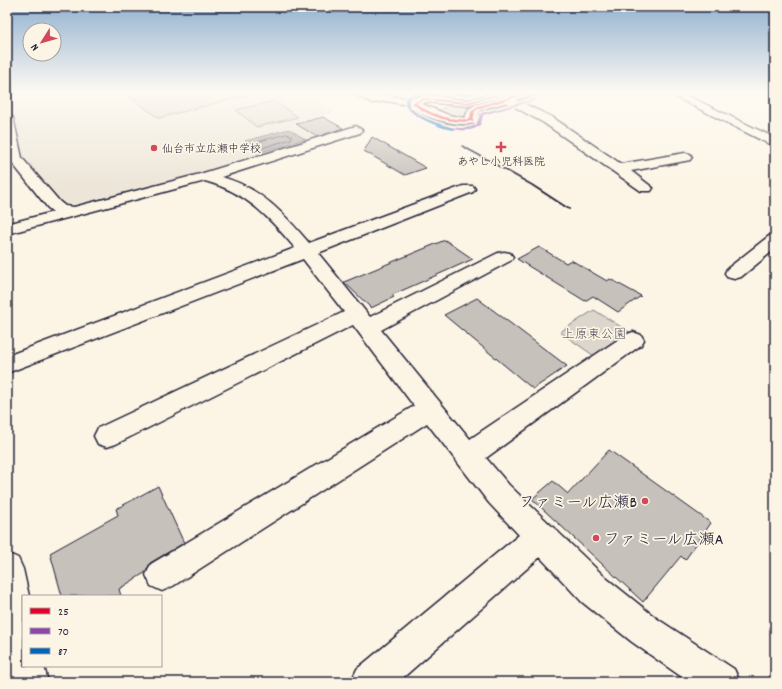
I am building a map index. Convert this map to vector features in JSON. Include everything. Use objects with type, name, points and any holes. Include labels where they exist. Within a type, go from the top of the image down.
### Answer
[{"type":"main road","points":[[554,124],[646,188]]},
{"type":"main road","points":[[737,124],[775,143]]},
{"type":"main road","points":[[7,229],[205,177],[356,130]]},
{"type":"main road","points":[[9,134],[16,159],[23,168],[54,205],[61,210],[72,211]]},
{"type":"main road","points":[[618,169],[685,158]]},
{"type":"main road","points":[[7,172],[23,168]]},
{"type":"main road","points":[[205,177],[221,181],[250,194],[277,216],[306,250],[467,456],[500,494],[594,590],[638,625],[721,682]]},
{"type":"main road","points":[[7,365],[468,189]]},
{"type":"main road","points":[[734,273],[775,240]]},
{"type":"main road","points":[[107,436],[504,257]]},
{"type":"main road","points":[[467,456],[633,340]]},
{"type":"main road","points":[[162,575],[430,408]]},
{"type":"main road","points":[[370,682],[541,536]]},
{"type":"main road","points":[[7,569],[22,648]]},
{"type":"main road","points":[[26,667],[29,682]]},
{"type":"shaded area","name":"仙台市立広瀬中学校","points":[[15,124],[293,124],[317,139],[204,175],[72,208],[61,203],[20,156]]},
{"type":"green space","points":[[253,124],[269,124],[257,127]]},
{"type":"green space","name":"上原東公園","points":[[594,310],[631,333],[597,358],[560,332]]},
{"type":"water","points":[[289,129],[305,139],[261,152],[245,141]]},
{"type":"building","points":[[296,124],[336,124],[343,128],[317,137]]},
{"type":"building","points":[[372,137],[426,168],[405,175],[364,151]]},
{"type":"building","points":[[445,240],[473,259],[392,295],[394,297],[371,308],[344,282]]},
{"type":"building","points":[[539,247],[566,263],[571,260],[607,281],[610,279],[641,296],[618,312],[593,296],[585,301],[517,259]]},
{"type":"building","points":[[477,298],[567,366],[533,389],[444,315]]},
{"type":"building","points":[[609,450],[711,523],[685,560],[681,556],[643,602],[532,499],[553,481],[568,494]]},
{"type":"building","points":[[158,486],[184,543],[150,563],[146,572],[119,589],[121,595],[62,595],[50,553],[118,515],[116,509]]},
{"type":"railway","points":[[462,146],[488,160]]},
{"type":"railway","points":[[486,159],[532,185],[569,209]]},
{"type":"transit line","name":"70","points":[[436,124],[459,129],[468,129],[478,124]]},
{"type":"transit line","name":"87","points":[[437,124],[452,129]]},
{"type":"place","name":"あやし小児科医院","points":[[501,147]]},
{"type":"place","name":"仙台市立広瀬中学校","points":[[154,148]]},
{"type":"place","name":"ファミール広瀬B","points":[[645,501]]},
{"type":"place","name":"ファミール広瀬A","points":[[596,538]]}]
